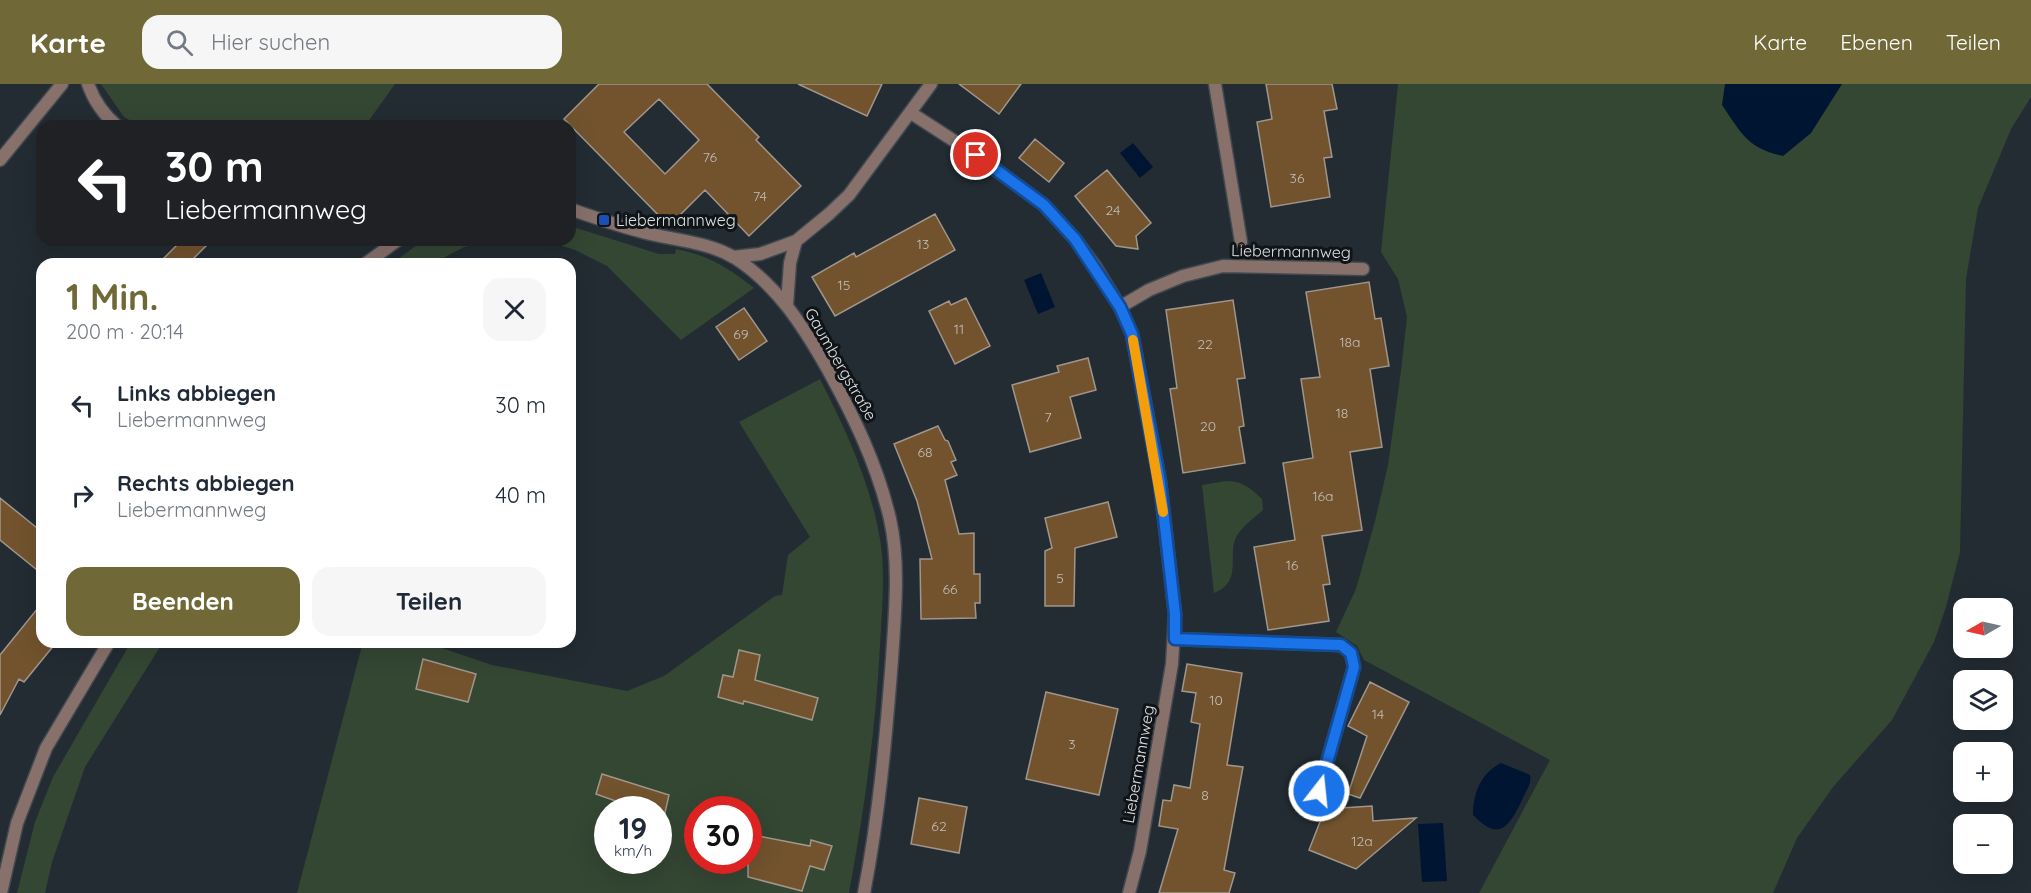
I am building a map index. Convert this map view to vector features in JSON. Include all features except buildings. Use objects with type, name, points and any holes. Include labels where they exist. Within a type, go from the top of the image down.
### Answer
[{"type":"street","points":[[0,160],[62,84]]},
{"type":"street","points":[[88,84],[93,97],[110,120]]},
{"type":"street","points":[[733,257],[760,254],[796,241],[849,195],[931,84]]},
{"type":"street","name":"Liebermannweg","points":[[1215,84],[1241,242]]},
{"type":"street","name":"Liebermannweg","points":[[911,113],[976,155],[1044,205],[1075,239],[1120,307],[1132,334],[1160,482],[1175,614],[1175,639],[1140,851],[1129,893]]},
{"type":"street","name":"Gaumbergstraße","points":[[576,211],[640,231],[699,244],[733,257],[769,285],[787,304],[813,343],[856,421],[880,482],[894,543],[895,610],[888,713],[878,804],[864,893]]},
{"type":"street","points":[[787,304],[790,263],[796,241]]},
{"type":"street","points":[[372,258],[390,246]]},
{"type":"street","name":"Liebermannweg","points":[[1120,307],[1149,290],[1183,276],[1223,266],[1363,269]]},
{"type":"street","points":[[1175,639],[1341,645],[1351,653],[1354,667],[1314,808]]},
{"type":"street","points":[[1,893],[17,823],[46,748],[105,648]]},
{"type":"green space","points":[[101,84],[395,84],[369,120],[129,120],[124,117]]},
{"type":"green space","points":[[1398,84],[2031,84],[2031,97],[2011,129],[1978,208],[1966,279],[1960,552],[1946,607],[1934,642],[1892,720],[1833,787],[1797,838],[1773,893],[1479,893],[1550,760],[1364,660],[1357,646],[1336,632],[1356,589],[1375,521],[1388,465],[1401,371],[1407,317],[1398,279],[1381,252]]},
{"type":"green space","points":[[576,228],[659,254],[675,254],[676,249],[699,255],[726,268],[754,288],[681,340],[607,266],[562,246],[576,246]]},
{"type":"green space","points":[[416,246],[469,246],[443,258],[399,258]]},
{"type":"green space","points":[[820,379],[840,419],[865,481],[877,523],[882,557],[882,608],[876,707],[860,831],[849,893],[297,893],[361,648],[442,648],[492,665],[627,691],[664,676],[775,596],[782,595],[788,555],[810,537],[739,422]]},
{"type":"green space","points":[[1226,481],[1237,482],[1250,488],[1262,499],[1263,510],[1238,534],[1233,550],[1232,574],[1223,588],[1214,593],[1202,485]]},
{"type":"green space","points":[[128,648],[159,648],[85,767],[52,862],[45,893],[17,893],[35,822],[53,777]]},
{"type":"water","points":[[1725,84],[1842,84],[1811,133],[1783,156],[1761,149],[1741,132],[1722,105]]},
{"type":"water","points":[[1133,143],[1153,167],[1140,178],[1120,153]]},
{"type":"water","points":[[1041,273],[1055,307],[1038,314],[1024,280]]},
{"type":"water","points":[[1501,763],[1530,775],[1530,782],[1512,819],[1507,825],[1496,829],[1489,828],[1473,815],[1473,807],[1483,778]]},
{"type":"water","points":[[1443,823],[1447,881],[1422,882],[1418,824]]},
{"type":"slow traffic","points":[[1133,340],[1160,482],[1163,512]]},
{"type":"place","name":"Liebermannweg","points":[[604,220]]},
{"type":"route","points":[[976,155],[1044,205],[1075,239],[1120,307],[1132,334],[1160,482],[1175,614],[1175,639],[1341,645],[1351,653],[1354,667],[1319,791]]}]
